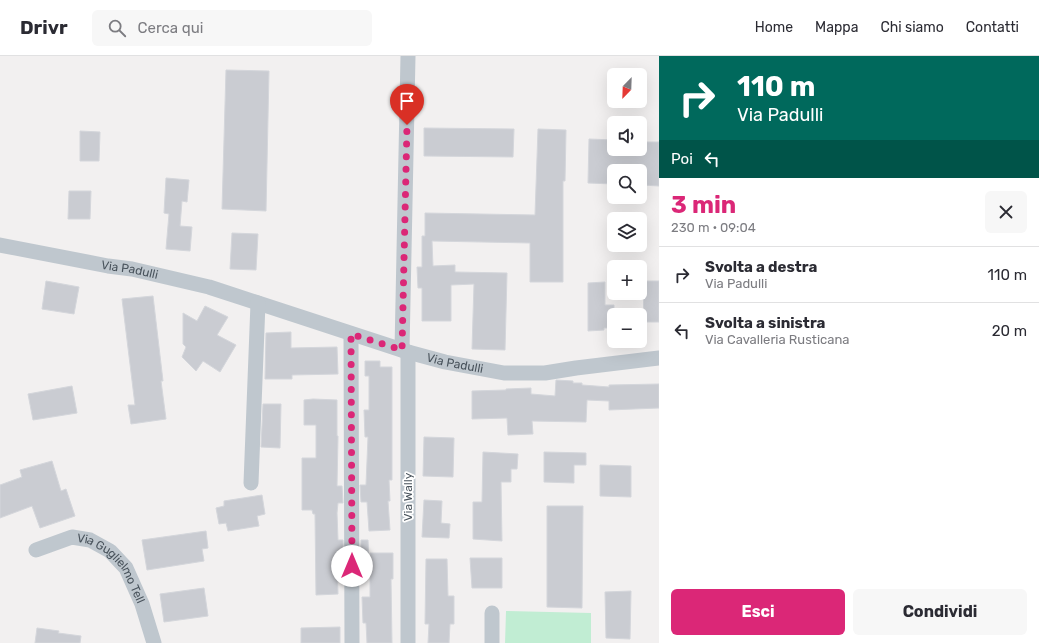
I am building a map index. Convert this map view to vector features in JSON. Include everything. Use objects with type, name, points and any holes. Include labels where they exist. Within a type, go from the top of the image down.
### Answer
[{"type":"street","name":"Via Wally","points":[[408,56],[405,351],[408,643]]},
{"type":"street","name":"Via Padulli","points":[[0,245],[108,266],[132,269],[209,287],[405,351],[445,362],[504,373],[545,373],[659,358]]},
{"type":"street","points":[[251,484],[258,303]]},
{"type":"street","points":[[351,334],[352,643]]},
{"type":"street","name":"Via Guglielmo Tell","points":[[36,550],[72,537],[90,540],[110,551],[126,568],[142,604],[154,643]]},
{"type":"street","points":[[492,614],[492,643]]},
{"type":"green space","points":[[506,611],[591,613],[591,643],[505,643]]},
{"type":"building","points":[[226,70],[269,71],[266,211],[222,209]]},
{"type":"building","points":[[424,128],[514,129],[513,157],[424,156]]},
{"type":"building","points":[[538,129],[566,130],[565,181],[563,181],[563,282],[530,282],[530,243],[432,241],[433,266],[455,265],[455,272],[507,273],[505,350],[472,349],[474,284],[451,285],[451,321],[422,321],[422,288],[418,288],[417,267],[422,267],[422,236],[425,236],[425,213],[535,215]]},
{"type":"building","points":[[80,131],[100,132],[99,161],[80,161]]},
{"type":"building","points":[[589,139],[607,140],[607,156],[647,156],[647,142],[659,142],[659,186],[647,185],[647,164],[607,164],[607,184],[588,183]]},
{"type":"building","points":[[166,178],[189,180],[187,202],[182,201],[180,226],[192,227],[190,251],[166,249],[169,214],[164,213]]},
{"type":"building","points":[[69,191],[91,191],[90,219],[68,219]]},
{"type":"building","points":[[232,233],[258,234],[256,270],[230,269]]},
{"type":"building","points":[[46,281],[79,287],[74,314],[42,309]]},
{"type":"building","points":[[647,281],[659,281],[659,322],[647,322],[647,308],[644,308],[643,300],[647,300]]},
{"type":"building","points":[[605,282],[605,305],[614,305],[614,308],[607,308],[607,328],[604,328],[604,330],[588,331],[588,283]]},
{"type":"building","points":[[153,296],[166,419],[131,424],[128,405],[135,405],[122,299]]},
{"type":"building","points":[[205,306],[228,317],[217,335],[236,345],[220,372],[203,361],[196,371],[182,357],[186,347],[183,344],[183,313],[197,321]]},
{"type":"building","points":[[291,332],[291,348],[337,347],[338,374],[292,375],[292,379],[265,379],[266,333]]},
{"type":"building","points":[[365,361],[380,361],[380,367],[392,367],[392,480],[389,480],[390,501],[388,501],[390,530],[369,531],[367,502],[361,502],[360,485],[366,485],[368,437],[365,437],[364,410],[369,410],[369,376],[365,376]]},
{"type":"building","points":[[556,380],[573,381],[573,383],[582,383],[582,385],[609,387],[609,385],[659,384],[659,408],[609,410],[609,401],[587,400],[586,422],[532,421],[533,434],[508,435],[507,418],[472,419],[472,391],[531,388],[531,394],[555,396]]},
{"type":"building","points":[[72,386],[77,413],[33,420],[28,394]]},
{"type":"building","points":[[304,400],[337,400],[337,486],[342,486],[343,503],[338,503],[337,513],[338,540],[343,540],[343,560],[337,560],[338,594],[316,595],[315,514],[313,514],[312,510],[302,510],[302,458],[316,458],[316,425],[304,425]]},
{"type":"building","points":[[263,404],[281,404],[280,448],[261,447]]},
{"type":"building","points":[[424,437],[454,438],[453,477],[423,476]]},
{"type":"building","points":[[483,452],[518,454],[517,469],[511,469],[511,482],[501,482],[502,541],[473,539],[473,502],[482,502]]},
{"type":"building","points":[[544,452],[586,453],[586,465],[574,465],[574,483],[544,482]]},
{"type":"building","points":[[52,461],[61,491],[66,489],[75,516],[40,528],[32,506],[0,518],[0,485],[22,477],[20,470]]},
{"type":"building","points":[[600,465],[631,466],[631,497],[600,496]]},
{"type":"building","points":[[262,495],[265,514],[257,516],[259,526],[228,531],[226,523],[219,524],[216,508],[224,506],[224,501]]},
{"type":"building","points":[[424,500],[442,501],[441,523],[450,524],[449,538],[422,537]]},
{"type":"building","points":[[547,506],[583,506],[582,608],[547,607]]},
{"type":"building","points":[[206,531],[208,548],[202,549],[204,561],[147,570],[142,540]]},
{"type":"building","points":[[361,540],[368,540],[369,561],[361,561]]},
{"type":"building","points":[[370,553],[393,553],[393,579],[391,579],[392,643],[367,643],[366,623],[363,623],[362,597],[370,597]]},
{"type":"building","points":[[470,558],[502,558],[502,588],[472,588]]},
{"type":"building","points":[[426,559],[447,559],[448,596],[454,596],[454,624],[450,624],[449,643],[428,643],[429,624],[425,624]]},
{"type":"building","points":[[204,588],[208,616],[164,622],[160,594]]},
{"type":"building","points":[[631,591],[630,639],[606,638],[605,592]]},
{"type":"building","points":[[340,627],[340,643],[301,643],[301,628]]},
{"type":"building","points":[[37,628],[81,636],[80,643],[35,643]]},
{"type":"route","points":[[352,566],[351,334],[402,350],[407,125]]}]
